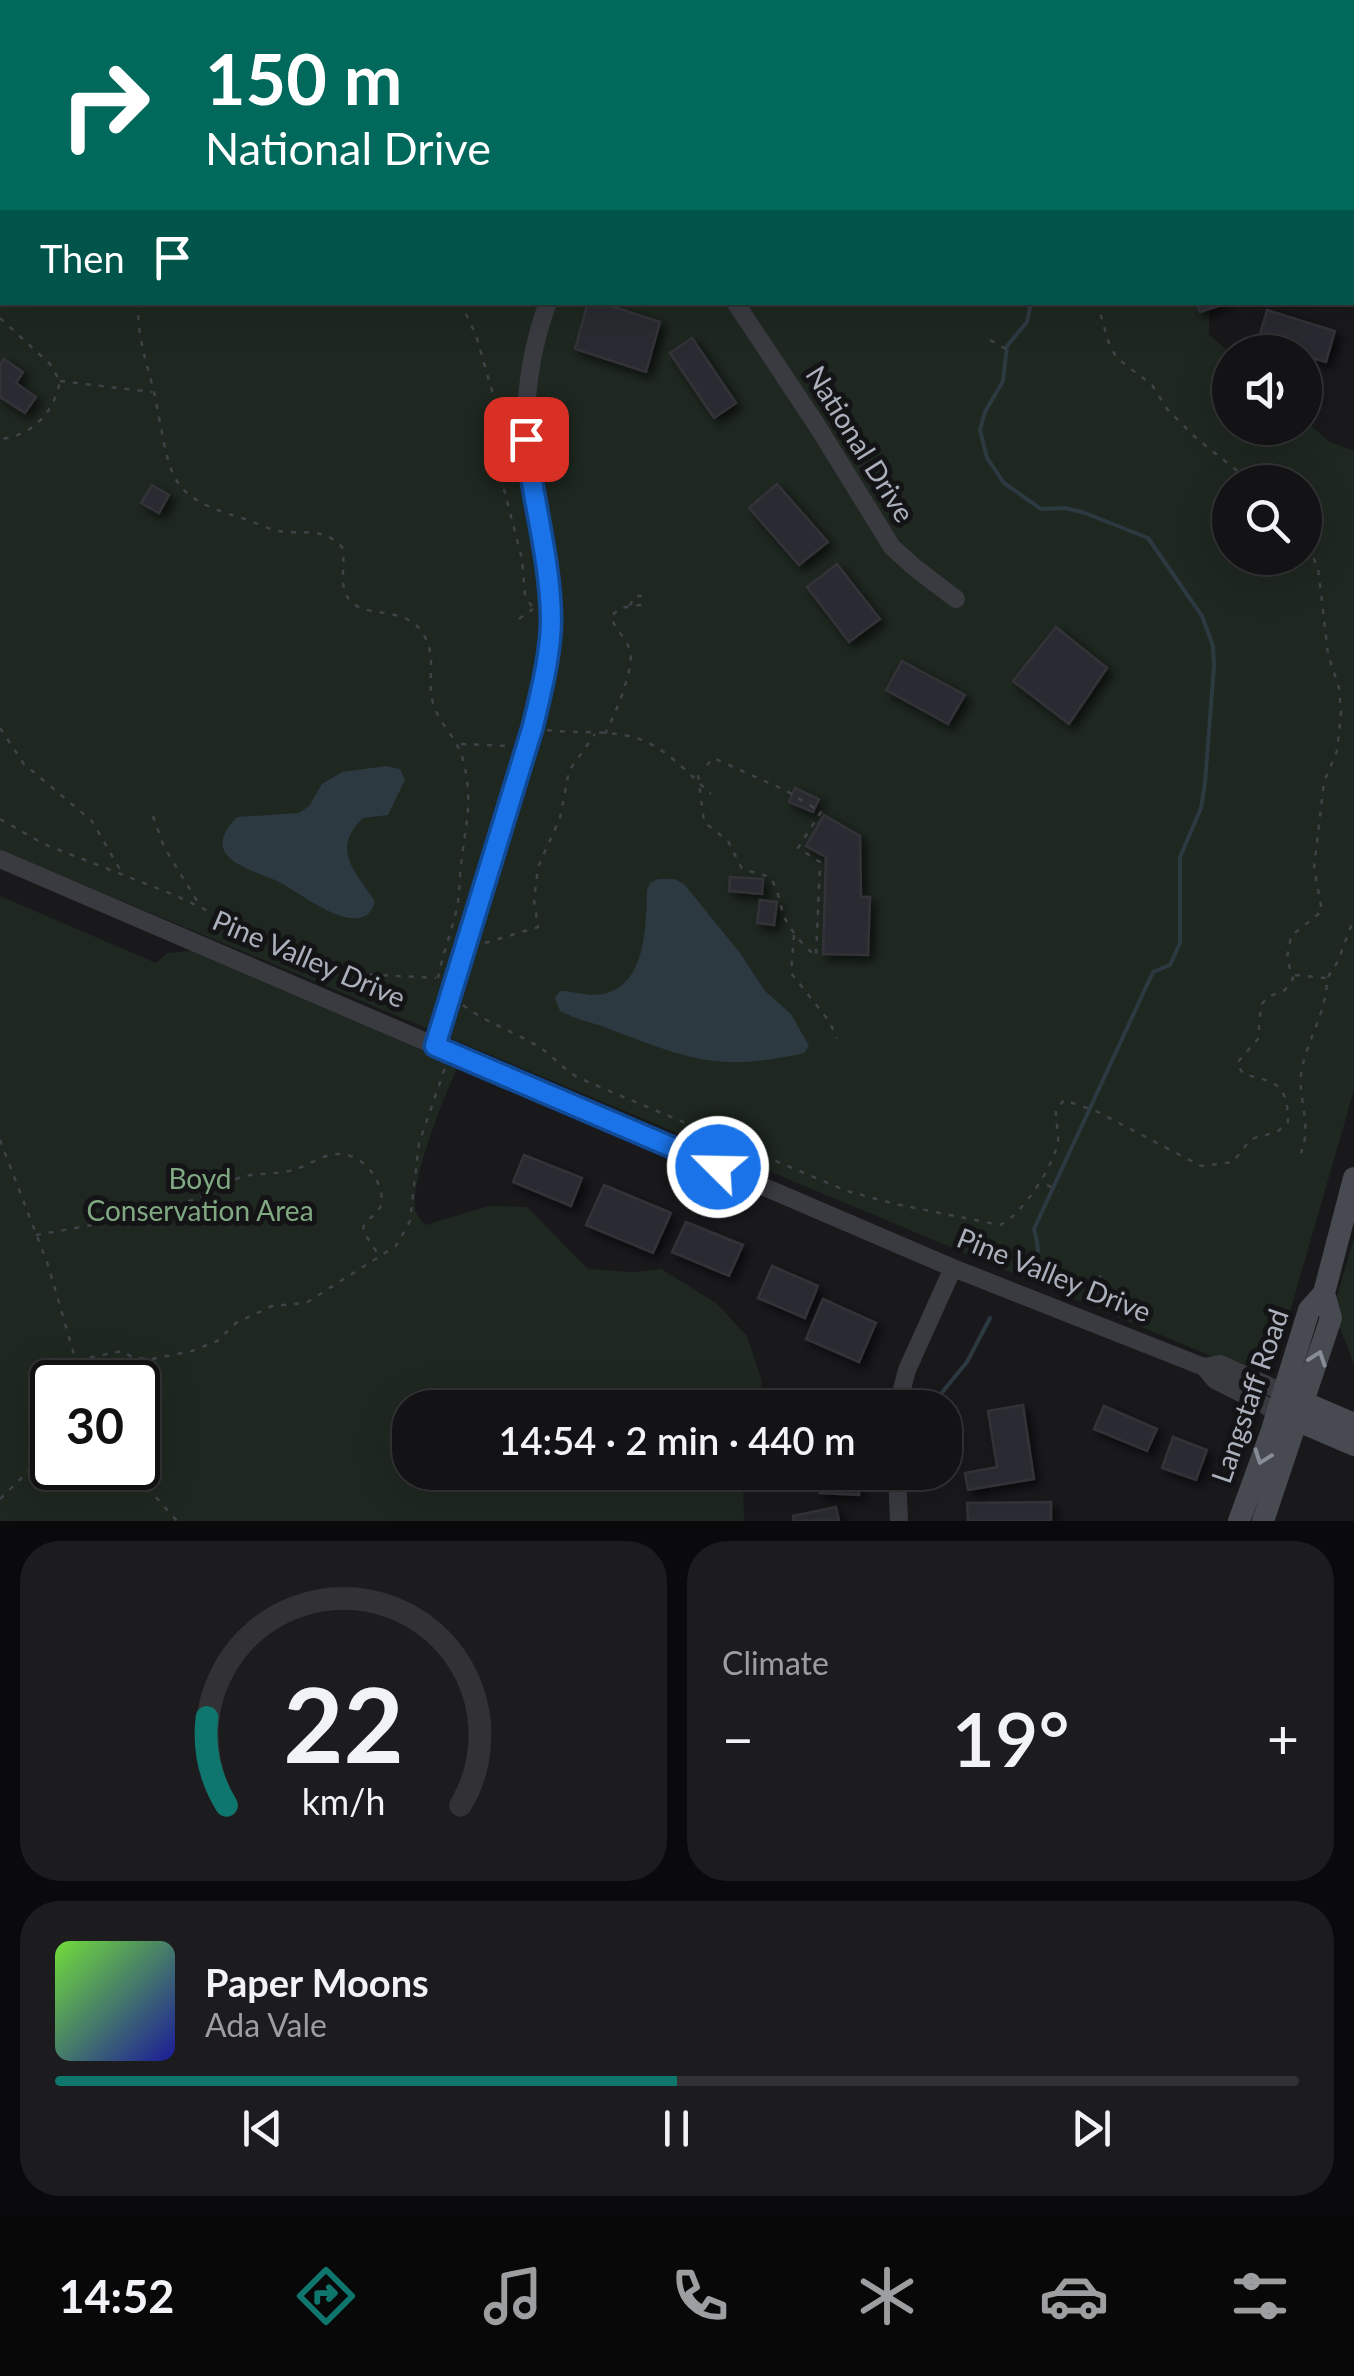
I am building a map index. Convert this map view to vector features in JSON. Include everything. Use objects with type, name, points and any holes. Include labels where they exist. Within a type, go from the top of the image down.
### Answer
[{"type":"main road","name":"Langstaff Road","points":[[1263,1521],[1309,1310],[1324,1293],[1354,1178]]},
{"type":"main road","name":"Langstaff Road","points":[[1238,1521],[1289,1407]]},
{"type":"main road","name":"Pine Valley Drive","points":[[1289,1407],[1354,1424]]},
{"type":"main road","name":"Pine Valley Drive","points":[[1289,1407],[1354,1445]]},
{"type":"street","points":[[443,1049],[450,995],[533,726],[544,675],[551,621],[530,476],[524,401],[532,353],[547,305]]},
{"type":"street","name":"National Drive","points":[[737,305],[892,546],[956,599]]},
{"type":"street","name":"Pine Valley Drive","points":[[0,859],[953,1268],[1204,1366],[1220,1364],[1289,1407]]},
{"type":"street","points":[[902,1390],[907,1370],[953,1268]]},
{"type":"street","points":[[897,1490],[898,1521]]},
{"type":"path","points":[[138,305],[138,332],[165,458],[193,500],[272,530],[312,531],[330,536],[342,546],[344,590],[352,603],[368,611],[402,616],[418,626],[433,656],[434,708],[458,744],[470,813],[458,906],[438,978]]},
{"type":"path","points":[[461,305],[476,335],[500,418],[497,462],[522,559],[525,596],[538,616]]},
{"type":"path","points":[[1099,305],[1110,346],[1118,359],[1152,386],[1167,409],[1230,465]]},
{"type":"path","points":[[0,318],[50,364],[60,381],[54,398],[31,431],[0,440]]},
{"type":"path","points":[[990,340],[1012,352]]},
{"type":"path","points":[[60,381],[153,392]]},
{"type":"path","points":[[1294,974],[1287,958],[1290,936],[1322,912],[1314,868],[1324,782],[1337,752],[1341,714],[1339,688],[1328,654],[1319,575]]},
{"type":"path","points":[[605,734],[616,712],[631,659],[627,643],[611,616],[629,606]]},
{"type":"path","points":[[519,619],[533,609]]},
{"type":"path","points":[[0,728],[18,759],[92,821],[122,875]]},
{"type":"path","points":[[540,729],[626,736],[658,748],[711,794]]},
{"type":"path","points":[[480,944],[538,927],[534,900],[538,866],[560,818],[569,771],[595,734]]},
{"type":"path","points":[[458,744],[519,746]]},
{"type":"path","points":[[698,776],[704,822],[728,841],[742,869],[770,878],[780,894],[784,917],[806,949],[816,956],[820,862],[798,848],[822,812],[713,758],[704,769]]},
{"type":"path","points":[[153,816],[164,847],[199,906]]},
{"type":"path","points":[[0,819],[26,836],[260,934],[295,942],[358,974],[438,978]]},
{"type":"path","points":[[1301,1152],[1307,1132],[1302,1067],[1328,994],[1327,978],[1338,961],[1354,918]]},
{"type":"path","points":[[795,924],[791,973],[837,1038]]},
{"type":"path","points":[[438,978],[450,995],[476,1015],[544,1050],[572,1074],[830,1184],[882,1201],[1000,1225],[1019,1210],[1054,1154],[1058,1141],[1056,1110],[1064,1100],[1084,1105],[1200,1166],[1227,1165],[1251,1139],[1281,1129],[1288,1122],[1282,1090],[1270,1080],[1243,1074],[1237,1063],[1258,1039],[1260,1005],[1285,990],[1294,974]]},
{"type":"path","points":[[1294,974],[1327,978]]},
{"type":"path","points":[[0,1140],[77,1360],[123,1351],[132,1358],[152,1358],[192,1351],[217,1341],[236,1322],[272,1306],[306,1303],[396,1246],[410,1221],[418,1143],[443,1049]]},
{"type":"path","points":[[36,1236],[126,1219],[189,1201],[237,1178],[288,1172],[327,1155],[349,1155],[376,1177],[382,1192],[381,1208],[364,1224],[363,1231],[378,1255]]},
{"type":"path","points":[[1047,1185],[1059,1191]]},
{"type":"path","points":[[1084,1316],[1102,1274]]},
{"type":"path","points":[[0,1499],[30,1470]]},
{"type":"path","points":[[150,1490],[177,1521]]},
{"type":"green space","points":[[0,305],[1209,305],[1212,445],[1322,445],[1322,436],[1354,451],[1354,1090],[1279,1350],[1240,1368],[0,850]]},
{"type":"green space","name":"Boyd Conservation Area","points":[[0,896],[156,963],[167,953],[201,950],[458,1067],[417,1182],[416,1212],[425,1225],[489,1206],[527,1207],[588,1269],[661,1269],[716,1303],[747,1336],[762,1390],[392,1390],[392,1490],[743,1490],[744,1521],[0,1521]]},
{"type":"green space","points":[[1354,1238],[1354,1364],[1333,1310]]},
{"type":"shaded area","points":[[386,766],[400,769],[405,780],[388,815],[363,818],[348,840],[347,851],[354,871],[375,901],[369,913],[359,918],[331,912],[234,862],[226,854],[222,844],[237,817],[299,813],[309,806],[322,784],[342,772]]},
{"type":"shaded area","points":[[658,879],[674,879],[684,884],[740,953],[765,991],[791,1014],[809,1046],[804,1053],[750,1062],[706,1060],[560,1011],[555,998],[560,991],[607,993],[630,976],[642,949],[647,890]]},
{"type":"building","points":[[587,305],[608,305],[660,322],[646,372],[575,349]]},
{"type":"building","points":[[1197,305],[1221,305],[1200,312]]},
{"type":"building","points":[[1267,310],[1335,331],[1326,362],[1322,361],[1322,335],[1260,335]]},
{"type":"building","points":[[692,338],[736,403],[714,418],[670,353]]},
{"type":"building","points":[[4,359],[23,372],[16,383],[36,397],[25,413],[0,397],[0,365]]},
{"type":"building","points":[[777,484],[828,542],[799,565],[749,508]]},
{"type":"building","points":[[152,485],[169,495],[159,513],[141,503]]},
{"type":"building","points":[[837,564],[880,619],[849,642],[807,587]]},
{"type":"building","points":[[1056,627],[1107,668],[1069,724],[1013,681]]},
{"type":"building","points":[[902,661],[965,695],[948,724],[886,690]]},
{"type":"building","points":[[795,788],[819,799],[813,812],[789,802]]},
{"type":"building","points":[[824,815],[860,836],[861,897],[870,897],[868,955],[823,954],[826,857],[806,846]]},
{"type":"building","points":[[730,877],[763,879],[762,894],[729,891]]},
{"type":"building","points":[[760,900],[777,902],[774,925],[757,923]]},
{"type":"building","points":[[524,1155],[582,1178],[571,1206],[513,1182]]},
{"type":"building","points":[[604,1185],[671,1213],[653,1253],[586,1225]]},
{"type":"building","points":[[686,1222],[743,1245],[729,1276],[672,1252]]},
{"type":"building","points":[[772,1266],[818,1286],[805,1318],[758,1298]]},
{"type":"building","points":[[823,1299],[876,1323],[859,1362],[806,1339]]},
{"type":"building","points":[[1023,1405],[1034,1479],[968,1490],[965,1473],[997,1467],[988,1411]]},
{"type":"building","points":[[1104,1406],[1157,1429],[1147,1451],[1094,1429]]},
{"type":"building","points":[[1173,1437],[1207,1450],[1196,1480],[1162,1468]]},
{"type":"building","points":[[820,1490],[859,1490],[859,1495]]},
{"type":"building","points":[[1051,1502],[1051,1521],[968,1521],[967,1503]]},
{"type":"building","points":[[836,1507],[839,1521],[794,1521],[793,1516]]},
{"type":"waterway","points":[[1030,305],[1027,322],[1007,346],[1003,381],[985,412],[980,430],[987,458],[1004,483],[1041,509],[1065,508],[1085,513],[1148,538],[1202,616],[1213,646],[1214,666],[1201,808],[1180,857],[1180,943],[1170,965],[1153,972],[1034,1229],[1038,1254],[1032,1269]]},
{"type":"waterway","points":[[944,1390],[967,1362],[990,1318]]},
{"type":"route","points":[[526,439],[547,562],[551,621],[544,675],[533,726],[435,1046],[718,1167]]}]
